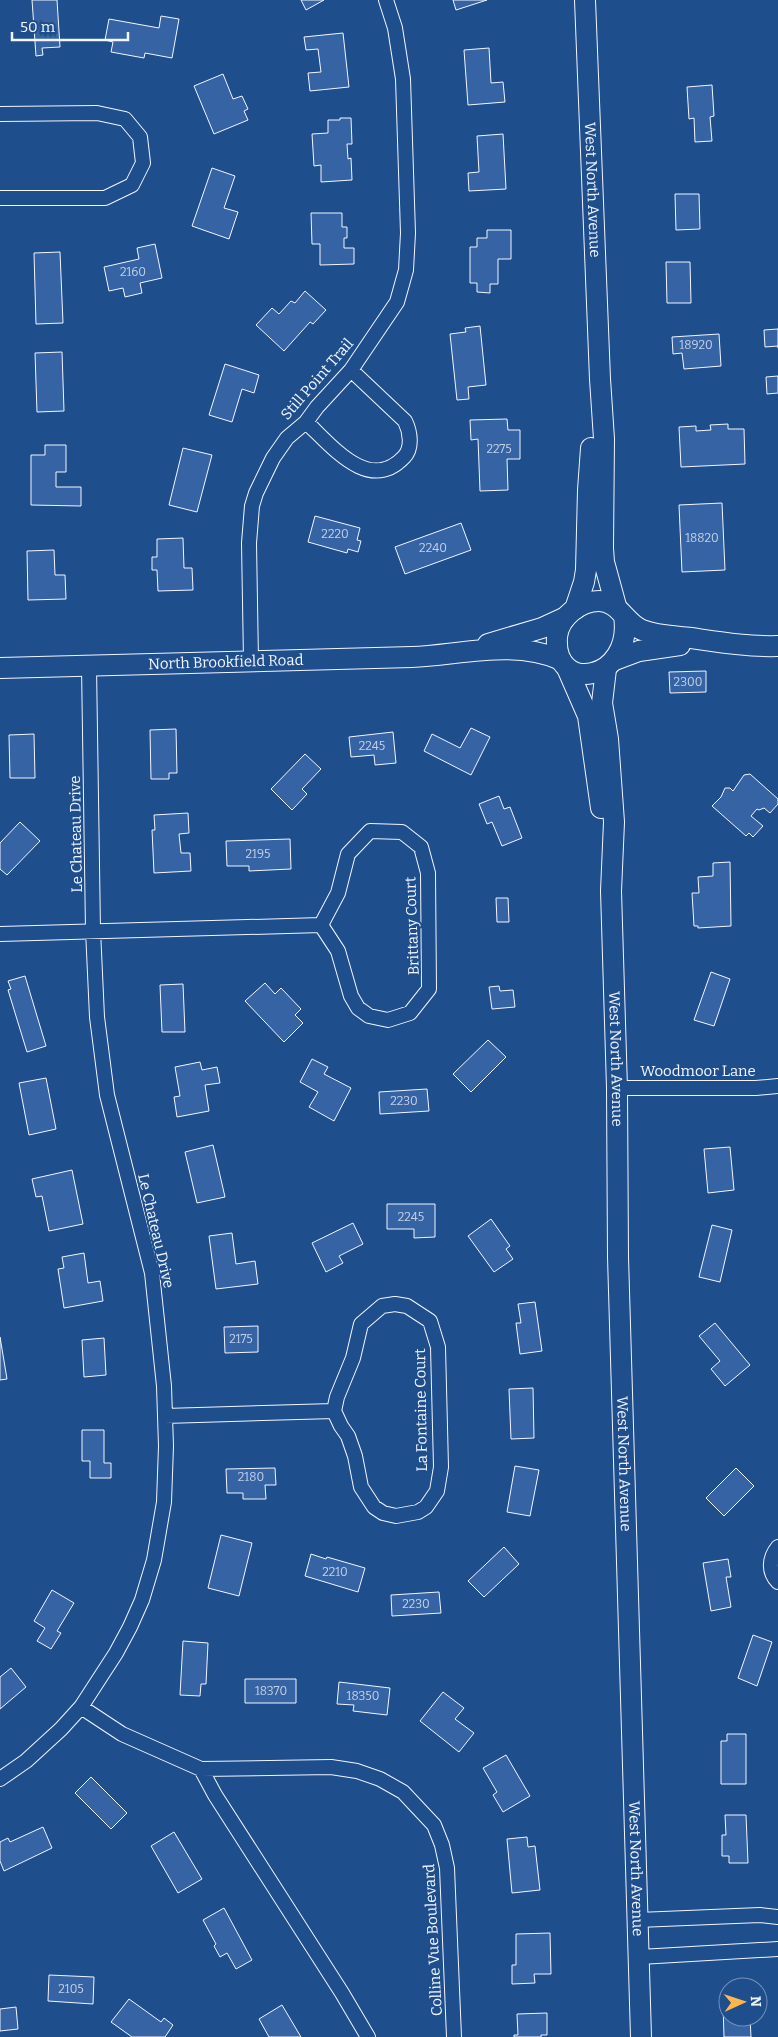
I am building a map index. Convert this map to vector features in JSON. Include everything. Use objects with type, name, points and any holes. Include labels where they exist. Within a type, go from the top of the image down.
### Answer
[{"type":"main road","name":"West North Avenue","points":[[585,0],[604,439],[603,548],[605,567],[620,611]]},
{"type":"main road","name":"West North Avenue","points":[[570,613],[584,582],[586,570],[588,482],[600,379]]},
{"type":"main road","points":[[715,642],[655,647],[628,654],[591,674],[579,674],[564,664],[557,646],[557,635],[570,613],[582,604],[602,601],[620,611],[634,626],[645,631],[715,642],[778,646]]},
{"type":"main road","points":[[610,665],[622,647],[625,637],[626,629],[620,611]]},
{"type":"main road","name":"North Brookfield Road","points":[[452,654],[542,628],[570,613]]},
{"type":"main road","name":"North Brookfield Road","points":[[0,668],[423,656],[524,650],[538,651],[564,664]]},
{"type":"main road","name":"West North Avenue","points":[[564,664],[582,700],[592,734],[611,891]]},
{"type":"main road","name":"West North Avenue","points":[[610,665],[602,703],[608,739],[614,822],[611,891],[617,1088],[618,1267],[641,2037]]},
{"type":"street","name":"Still Point Trail","points":[[251,661],[249,542],[252,506],[263,477],[287,438],[306,422],[351,370],[397,302],[406,270],[408,233],[403,79],[395,28],[386,0]]},
{"type":"street","points":[[0,114],[97,113],[124,120],[140,137],[143,163],[132,185],[105,198],[0,198]]},
{"type":"street","points":[[306,422],[351,463],[373,472],[387,471],[399,463],[407,454],[410,441],[409,430],[405,421],[351,370]]},
{"type":"street","name":"Le Chateau Drive","points":[[0,1780],[41,1749],[81,1707],[121,1644],[142,1600],[154,1560],[164,1502],[165,1416],[160,1342],[152,1273],[107,1095],[97,1017],[93,930],[88,666]]},
{"type":"street","name":"Brittany Court","points":[[370,831],[402,832],[421,847],[428,874],[429,989],[410,1013],[388,1020],[369,1016],[358,1008],[351,996],[338,951],[321,925],[338,893],[348,854],[370,831]]},
{"type":"street","points":[[0,934],[321,925]]},
{"type":"street","name":"Woodmoor Lane","points":[[617,1088],[756,1088],[778,1086]]},
{"type":"street","name":"La Fontaine Court","points":[[395,1304],[407,1306],[430,1321],[438,1347],[441,1467],[437,1491],[426,1507],[418,1512],[396,1516],[383,1513],[374,1507],[360,1487],[355,1456],[348,1436],[334,1411],[337,1397],[353,1358],[361,1324],[382,1306],[395,1304]]},
{"type":"street","points":[[165,1416],[334,1411]]},
{"type":"street","points":[[778,1547],[772,1555],[770,1563],[771,1571],[778,1582]]},
{"type":"street","name":"Colline Vue Boulevard","points":[[81,1707],[122,1734],[202,1769],[331,1767],[357,1771],[380,1779],[402,1792],[420,1808],[434,1825],[448,1868],[454,2037]]},
{"type":"street","points":[[202,1769],[215,1795],[342,1993],[368,2037]]},
{"type":"street","points":[[638,1920],[760,1915],[778,1917]]},
{"type":"street","points":[[640,1957],[778,1949]]},
{"type":"building","points":[[32,0],[57,0],[60,47],[42,48],[43,55],[36,56]]},
{"type":"building","points":[[301,0],[324,0],[306,10]]},
{"type":"building","points":[[453,0],[487,0],[456,10]]},
{"type":"building","points":[[161,16],[179,19],[172,58],[145,53],[144,58],[111,52],[113,42],[105,40],[109,19],[159,28]]},
{"type":"building","points":[[343,33],[349,87],[310,91],[308,73],[321,72],[318,49],[306,50],[304,37]]},
{"type":"building","points":[[489,48],[491,83],[503,82],[505,102],[468,105],[464,50]]},
{"type":"building","points":[[223,74],[233,99],[242,96],[248,109],[244,111],[248,120],[214,134],[194,86]]},
{"type":"building","points":[[712,85],[714,116],[710,117],[712,141],[695,142],[694,118],[689,119],[687,87]]},
{"type":"building","points":[[340,118],[351,118],[352,144],[347,144],[348,159],[351,158],[352,180],[321,182],[321,165],[314,166],[312,134],[328,133],[328,120],[340,120]]},
{"type":"building","points":[[503,134],[506,189],[469,191],[468,173],[479,172],[477,136]]},
{"type":"building","points":[[212,168],[235,176],[224,208],[238,212],[229,239],[192,226]]},
{"type":"building","points":[[675,194],[699,194],[700,229],[676,230]]},
{"type":"building","points":[[311,213],[342,213],[342,227],[347,227],[347,238],[344,238],[344,248],[354,248],[354,264],[320,265],[320,244],[312,244]]},
{"type":"building","points":[[487,230],[511,230],[511,259],[498,259],[498,284],[490,284],[490,293],[477,292],[477,283],[470,283],[470,247],[477,247],[477,238],[487,238]]},
{"type":"building","points":[[155,244],[162,278],[140,283],[142,293],[125,297],[123,288],[109,291],[104,267],[139,259],[137,248]]},
{"type":"building","points":[[60,252],[63,323],[36,324],[34,253]]},
{"type":"building","points":[[666,262],[690,262],[691,303],[667,303]]},
{"type":"building","points":[[305,291],[326,310],[313,324],[310,322],[284,351],[256,325],[272,308],[279,314],[291,301],[295,303]]},
{"type":"building","points":[[480,326],[486,385],[468,387],[469,399],[457,400],[450,334],[466,332],[465,328]]},
{"type":"building","points":[[778,329],[778,346],[765,347],[764,330]]},
{"type":"building","points":[[719,334],[721,366],[684,369],[682,353],[673,354],[672,337]]},
{"type":"building","points":[[62,352],[64,411],[37,412],[35,353]]},
{"type":"building","points":[[225,364],[259,375],[254,393],[242,389],[232,422],[209,415]]},
{"type":"building","points":[[778,376],[778,393],[767,394],[766,377]]},
{"type":"building","points":[[507,419],[508,430],[520,430],[520,459],[507,459],[508,490],[480,491],[478,439],[471,440],[470,420]]},
{"type":"building","points":[[728,424],[728,429],[744,429],[745,464],[681,467],[679,427],[696,426],[696,431],[711,430],[710,425]]},
{"type":"building","points":[[45,445],[66,445],[66,472],[56,472],[56,487],[81,487],[81,506],[31,505],[31,455],[45,455]]},
{"type":"building","points":[[183,448],[212,455],[197,512],[169,505]]},
{"type":"building","points":[[722,503],[725,570],[682,572],[679,505]]},
{"type":"building","points":[[315,516],[360,528],[357,540],[361,541],[358,552],[348,549],[347,553],[308,542]]},
{"type":"building","points":[[461,523],[471,550],[405,574],[395,547]]},
{"type":"building","points":[[183,538],[184,568],[192,568],[193,590],[158,591],[157,570],[152,570],[152,557],[157,557],[157,539]]},
{"type":"building","points":[[54,550],[55,575],[65,575],[66,599],[28,600],[27,551]]},
{"type":"building","points":[[706,671],[706,692],[670,693],[669,672]]},
{"type":"building","points":[[471,728],[490,737],[471,775],[424,751],[432,734],[460,748]]},
{"type":"building","points":[[176,729],[177,773],[169,773],[169,779],[151,779],[150,730]]},
{"type":"building","points":[[393,732],[396,763],[375,765],[374,755],[351,757],[349,737]]},
{"type":"building","points":[[34,734],[35,778],[10,778],[9,735]]},
{"type":"building","points":[[305,754],[321,769],[302,789],[307,794],[292,810],[271,789]]},
{"type":"building","points":[[750,774],[778,799],[778,804],[770,813],[764,808],[757,809],[751,816],[763,826],[753,837],[749,833],[746,836],[712,806],[721,797],[725,788],[730,788],[733,791],[744,775]]},
{"type":"building","points":[[499,796],[504,809],[510,807],[522,838],[502,846],[492,822],[487,824],[479,804]]},
{"type":"building","points":[[188,813],[189,833],[179,834],[181,853],[190,853],[191,871],[154,873],[152,830],[155,830],[154,815]]},
{"type":"building","points":[[20,822],[40,841],[7,875],[0,869],[0,843]]},
{"type":"building","points":[[290,839],[291,869],[249,871],[249,866],[227,866],[226,841]]},
{"type":"building","points":[[730,862],[731,926],[698,928],[698,926],[694,926],[692,893],[699,893],[698,877],[713,876],[713,863]]},
{"type":"building","points":[[496,898],[508,898],[509,922],[497,922]]},
{"type":"building","points":[[711,972],[730,979],[714,1026],[694,1020]]},
{"type":"building","points":[[25,976],[46,1046],[27,1052],[8,990],[11,989],[8,981]]},
{"type":"building","points":[[265,983],[275,994],[281,988],[301,1009],[295,1015],[303,1023],[284,1042],[245,1001]]},
{"type":"building","points":[[183,984],[185,1032],[162,1032],[160,985]]},
{"type":"building","points":[[499,986],[500,991],[513,990],[515,1007],[492,1009],[489,987]]},
{"type":"building","points":[[488,1040],[506,1057],[471,1092],[453,1074]]},
{"type":"building","points":[[312,1059],[328,1067],[324,1074],[351,1088],[334,1121],[309,1107],[318,1092],[300,1082]]},
{"type":"building","points":[[200,1062],[202,1070],[217,1067],[220,1083],[205,1085],[209,1111],[177,1117],[174,1097],[180,1096],[175,1067]]},
{"type":"building","points":[[46,1078],[56,1129],[29,1135],[19,1083]]},
{"type":"building","points":[[427,1089],[429,1111],[380,1114],[379,1092]]},
{"type":"building","points":[[213,1145],[225,1197],[197,1203],[185,1152]]},
{"type":"building","points":[[730,1147],[734,1190],[708,1193],[704,1149]]},
{"type":"building","points":[[72,1170],[83,1224],[49,1231],[42,1196],[36,1197],[32,1179]]},
{"type":"building","points":[[387,1204],[435,1204],[435,1237],[414,1238],[414,1229],[387,1229]]},
{"type":"building","points":[[491,1219],[510,1246],[506,1249],[513,1259],[494,1272],[468,1236]]},
{"type":"building","points":[[353,1223],[363,1244],[339,1256],[343,1263],[326,1272],[312,1243]]},
{"type":"building","points":[[712,1225],[732,1230],[720,1282],[699,1277]]},
{"type":"building","points":[[232,1233],[236,1264],[255,1261],[258,1284],[216,1289],[209,1236]]},
{"type":"building","points":[[84,1253],[88,1283],[100,1281],[103,1301],[64,1308],[58,1269],[64,1268],[62,1257]]},
{"type":"building","points":[[535,1302],[542,1351],[520,1354],[516,1323],[521,1323],[518,1304]]},
{"type":"building","points":[[715,1323],[750,1365],[725,1386],[711,1369],[720,1361],[699,1336]]},
{"type":"building","points":[[258,1326],[258,1352],[225,1353],[224,1327]]},
{"type":"building","points":[[0,1337],[7,1379],[0,1380]]},
{"type":"building","points":[[104,1338],[106,1375],[84,1377],[82,1340]]},
{"type":"building","points":[[533,1388],[534,1438],[511,1439],[509,1389]]},
{"type":"building","points":[[82,1430],[104,1430],[104,1463],[111,1463],[111,1478],[90,1478],[90,1461],[82,1461]]},
{"type":"building","points":[[515,1466],[539,1470],[530,1516],[507,1512]]},
{"type":"building","points":[[275,1468],[276,1485],[265,1485],[266,1499],[243,1499],[243,1493],[227,1493],[226,1469]]},
{"type":"building","points":[[736,1468],[754,1486],[724,1516],[706,1498]]},
{"type":"building","points":[[221,1535],[252,1543],[239,1596],[208,1588]]},
{"type":"building","points":[[504,1547],[519,1564],[484,1597],[468,1581]]},
{"type":"building","points":[[311,1554],[365,1568],[358,1592],[305,1576]]},
{"type":"building","points":[[728,1559],[731,1577],[726,1577],[731,1607],[711,1611],[703,1563]]},
{"type":"building","points":[[52,1590],[74,1603],[57,1631],[61,1633],[51,1649],[37,1641],[45,1628],[34,1621]]},
{"type":"building","points":[[439,1592],[441,1613],[392,1616],[391,1595]]},
{"type":"building","points":[[753,1635],[772,1642],[757,1686],[738,1678]]},
{"type":"building","points":[[183,1641],[208,1643],[206,1684],[201,1684],[200,1696],[180,1695]]},
{"type":"building","points":[[11,1668],[26,1687],[0,1709],[0,1677]]},
{"type":"building","points":[[245,1679],[296,1679],[296,1703],[245,1703]]},
{"type":"building","points":[[339,1682],[390,1688],[387,1715],[353,1711],[354,1705],[337,1704]]},
{"type":"building","points":[[443,1692],[464,1708],[455,1719],[474,1733],[459,1752],[420,1721]]},
{"type":"building","points":[[727,1734],[746,1734],[746,1784],[721,1784],[721,1741],[727,1741]]},
{"type":"building","points":[[506,1755],[530,1796],[503,1812],[493,1795],[497,1792],[483,1768]]},
{"type":"building","points":[[91,1777],[127,1813],[111,1829],[75,1793]]},
{"type":"building","points":[[725,1815],[746,1815],[748,1863],[729,1863],[729,1856],[722,1856],[722,1835],[726,1835]]},
{"type":"building","points":[[43,1827],[52,1848],[4,1871],[0,1861],[0,1842],[8,1838],[10,1842]]},
{"type":"building","points":[[174,1832],[202,1879],[178,1893],[151,1846]]},
{"type":"building","points":[[527,1837],[528,1847],[535,1846],[540,1890],[512,1893],[507,1839]]},
{"type":"building","points":[[224,1908],[252,1960],[236,1969],[227,1953],[220,1957],[214,1946],[216,1944],[203,1920]]},
{"type":"building","points":[[550,1933],[551,1974],[534,1974],[535,1983],[512,1984],[512,1965],[516,1965],[516,1934]]},
{"type":"building","points":[[49,1975],[94,1977],[93,2004],[48,2001]]},
{"type":"building","points":[[129,1999],[161,2022],[164,2018],[173,2025],[165,2037],[132,2037],[111,2022]]},
{"type":"building","points":[[282,2005],[301,2037],[269,2037],[259,2019]]},
{"type":"building","points":[[16,2007],[18,2029],[0,2031],[0,2009]]},
{"type":"building","points":[[547,2013],[547,2035],[541,2035],[541,2037],[514,2037],[514,2035],[518,2035],[517,2014]]},
{"type":"building","points":[[724,2027],[750,2027],[751,2037],[724,2037]]}]
